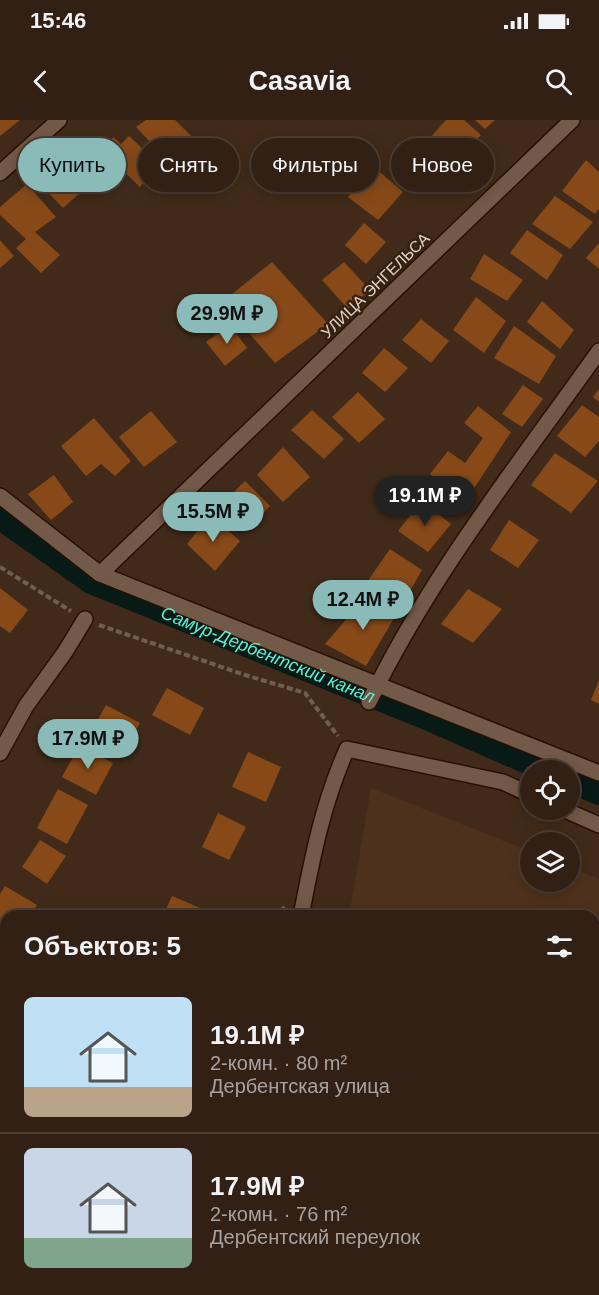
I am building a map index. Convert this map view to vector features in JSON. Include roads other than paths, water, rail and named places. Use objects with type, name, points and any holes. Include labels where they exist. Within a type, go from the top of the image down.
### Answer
[{"type":"street","points":[[0,173],[59,120]]},
{"type":"street","name":"УЛИЦА ЭНГЕЛЬСА","points":[[100,574],[572,120]]},
{"type":"street","points":[[369,702],[404,636],[461,545],[599,351]]},
{"type":"street","points":[[0,496],[100,574],[599,773]]},
{"type":"street","points":[[0,753],[26,706],[65,652],[85,619]]},
{"type":"street","points":[[302,910],[322,816],[334,778],[348,749],[503,782],[520,790]]},
{"type":"street","points":[[580,817],[599,825]]},
{"type":"waterway","name":"Самур-Дербентский канал","points":[[0,519],[91,583],[424,718],[520,760]]},
{"type":"waterway","name":"Самур-Дербентский канал","points":[[580,786],[599,794]]}]
